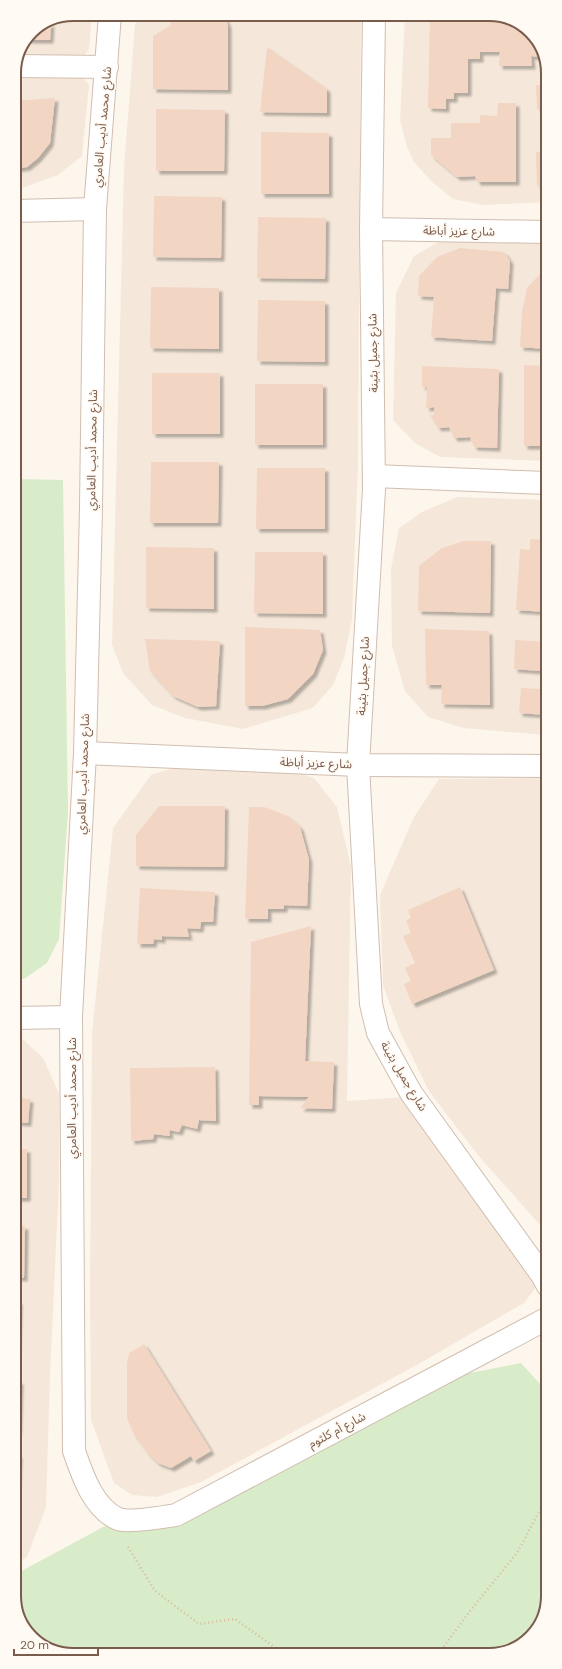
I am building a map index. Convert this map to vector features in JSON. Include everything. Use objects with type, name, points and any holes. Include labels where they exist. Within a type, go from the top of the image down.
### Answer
[{"type":"street","name":"شارع محمد أديب العامري","points":[[110,21],[95,209],[91,508],[85,753],[71,1017],[74,1451],[85,1483],[100,1505],[118,1520]]},
{"type":"street","name":"شارع جميل بثينة","points":[[374,21],[372,230],[374,476],[358,764],[370,1004],[378,1033],[411,1093],[541,1274]]},
{"type":"street","points":[[22,66],[107,67]]},
{"type":"street","points":[[21,210],[95,209]]},
{"type":"street","name":"شارع عزيز أباظة","points":[[372,230],[541,232]]},
{"type":"street","points":[[374,476],[541,483]]},
{"type":"street","name":"شارع عزيز أباظة","points":[[85,753],[358,764],[541,766]]},
{"type":"street","points":[[21,1018],[71,1017]]},
{"type":"street","name":"شارع أم كلثوم","points":[[118,1520],[147,1519],[176,1515],[541,1322]]},
{"type":"path","points":[[443,1648],[470,1611],[517,1553],[541,1508]]},
{"type":"path","points":[[118,1520],[130,1552],[155,1591],[198,1624],[235,1619],[276,1648]]},
{"type":"shaded area","points":[[91,21],[89,49],[81,60],[23,59],[30,44],[36,36],[44,30],[63,22]]},
{"type":"shaded area","points":[[137,21],[361,21],[358,464],[352,620],[344,658],[333,685],[313,708],[243,729],[185,718],[152,705],[123,673],[112,645],[124,168],[135,25]]},
{"type":"shaded area","points":[[405,21],[492,21],[515,28],[528,39],[534,47],[541,66],[541,202],[483,205],[453,199],[431,181],[414,162],[407,147],[400,120]]},
{"type":"shaded area","points":[[21,74],[81,74],[89,85],[82,156],[58,175],[22,188]]},
{"type":"shaded area","points":[[541,238],[541,461],[440,457],[415,443],[393,420],[396,293],[414,256],[442,240]]},
{"type":"shaded area","points":[[457,497],[541,500],[541,734],[463,728],[428,717],[405,691],[392,646],[391,569],[399,528],[422,512]]},
{"type":"shaded area","points":[[189,763],[288,769],[314,778],[337,807],[351,866],[347,1101],[403,1097],[540,1282],[524,1303],[422,1362],[201,1482],[157,1497],[132,1495],[114,1483],[91,1420],[90,1290],[92,1034],[113,828],[151,775]]},
{"type":"shaded area","points":[[541,778],[541,1226],[477,1154],[429,1091],[400,1032],[383,985],[380,895],[414,817],[439,779]]},
{"type":"shaded area","points":[[21,1038],[43,1058],[59,1094],[59,1181],[50,1375],[46,1507],[27,1557],[21,1560]]},
{"type":"green space","points":[[21,479],[63,480],[68,812],[59,939],[47,963],[24,979],[21,979]]},
{"type":"green space","points":[[521,1363],[541,1385],[541,1603],[538,1613],[530,1628],[526,1633],[512,1643],[496,1648],[70,1648],[50,1643],[36,1633],[30,1625],[25,1616],[21,1603],[21,1571],[118,1519],[147,1519],[428,1381]]},
{"type":"building","points":[[170,21],[226,21],[228,25],[228,90],[153,89],[153,36],[171,25]]},
{"type":"building","points":[[430,21],[492,21],[502,23],[515,28],[523,34],[534,47],[538,57],[531,56],[532,66],[499,66],[500,52],[480,52],[480,59],[468,59],[468,93],[454,93],[454,99],[446,99],[446,109],[428,108]]},
{"type":"building","points":[[51,26],[50,40],[33,40],[36,36]]},
{"type":"building","points":[[267,47],[327,89],[327,113],[260,112]]},
{"type":"building","points":[[536,85],[541,85],[541,109],[537,109]]},
{"type":"building","points":[[55,98],[50,143],[38,158],[27,167],[21,168],[21,100]]},
{"type":"building","points":[[498,103],[516,103],[516,182],[477,182],[475,176],[457,177],[431,155],[431,138],[451,138],[451,123],[480,123],[480,115],[497,116]]},
{"type":"building","points":[[156,109],[225,110],[224,171],[156,171]]},
{"type":"building","points":[[261,132],[329,133],[329,194],[261,194]]},
{"type":"building","points":[[541,151],[541,186],[537,186],[536,152]]},
{"type":"building","points":[[154,196],[222,197],[221,258],[153,257]]},
{"type":"building","points":[[258,217],[326,218],[325,279],[257,278]]},
{"type":"building","points":[[460,248],[504,252],[510,261],[508,289],[496,288],[492,341],[431,337],[434,297],[418,296],[419,276],[437,257]]},
{"type":"building","points":[[539,275],[541,275],[541,349],[520,347],[522,312],[527,288]]},
{"type":"building","points":[[151,287],[219,288],[219,349],[150,348]]},
{"type":"building","points":[[258,300],[325,301],[325,362],[257,361]]},
{"type":"building","points":[[524,365],[541,366],[541,446],[524,446]]},
{"type":"building","points":[[422,366],[499,369],[497,448],[474,447],[470,437],[454,438],[449,427],[438,428],[430,415],[434,415],[434,407],[426,408],[427,387],[422,387]]},
{"type":"building","points":[[152,373],[220,373],[220,434],[152,434]]},
{"type":"building","points":[[255,384],[323,384],[323,445],[255,445]]},
{"type":"building","points":[[151,462],[219,462],[218,523],[150,523]]},
{"type":"building","points":[[257,468],[325,468],[325,529],[256,529]]},
{"type":"building","points":[[530,539],[541,540],[541,612],[516,610],[520,549],[530,550]]},
{"type":"building","points":[[464,541],[491,541],[490,613],[418,611],[419,566],[442,548]]},
{"type":"building","points":[[146,547],[214,548],[214,609],[146,608]]},
{"type":"building","points":[[255,552],[323,552],[323,614],[254,613]]},
{"type":"building","points":[[245,627],[320,630],[323,650],[313,674],[288,699],[262,706],[245,706]]},
{"type":"building","points":[[425,629],[489,631],[490,705],[441,704],[442,685],[426,685]]},
{"type":"building","points":[[145,639],[220,641],[216,706],[198,707],[173,696],[150,671]]},
{"type":"building","points":[[515,640],[541,642],[541,671],[514,669]]},
{"type":"building","points":[[541,671],[541,715],[519,713],[521,688],[540,689]]},
{"type":"building","points":[[159,806],[225,806],[224,867],[136,866],[136,835]]},
{"type":"building","points":[[249,807],[264,807],[288,816],[300,827],[309,860],[307,906],[284,905],[284,909],[268,909],[268,919],[245,919]]},
{"type":"building","points":[[460,887],[494,970],[412,1004],[404,984],[411,981],[405,968],[415,963],[403,936],[411,933],[406,920],[411,918],[408,910]]},
{"type":"building","points":[[140,888],[215,892],[213,922],[201,922],[200,929],[187,928],[189,937],[162,936],[162,940],[154,939],[153,944],[137,944]]},
{"type":"building","points":[[311,926],[305,1061],[334,1062],[332,1109],[300,1108],[309,1097],[259,1096],[259,1105],[249,1105],[251,942]]},
{"type":"building","points":[[215,1067],[216,1121],[199,1120],[197,1129],[182,1125],[179,1132],[169,1130],[170,1136],[154,1134],[153,1139],[131,1141],[130,1068]]},
{"type":"building","points":[[21,1098],[30,1099],[28,1123],[21,1122]]},
{"type":"building","points":[[21,1149],[27,1149],[27,1198],[21,1198]]},
{"type":"building","points":[[21,1226],[25,1226],[24,1278],[21,1278]]},
{"type":"building","points":[[144,1344],[211,1451],[194,1461],[191,1456],[171,1468],[158,1463],[149,1455],[134,1435],[127,1418],[127,1364],[129,1353]]}]
